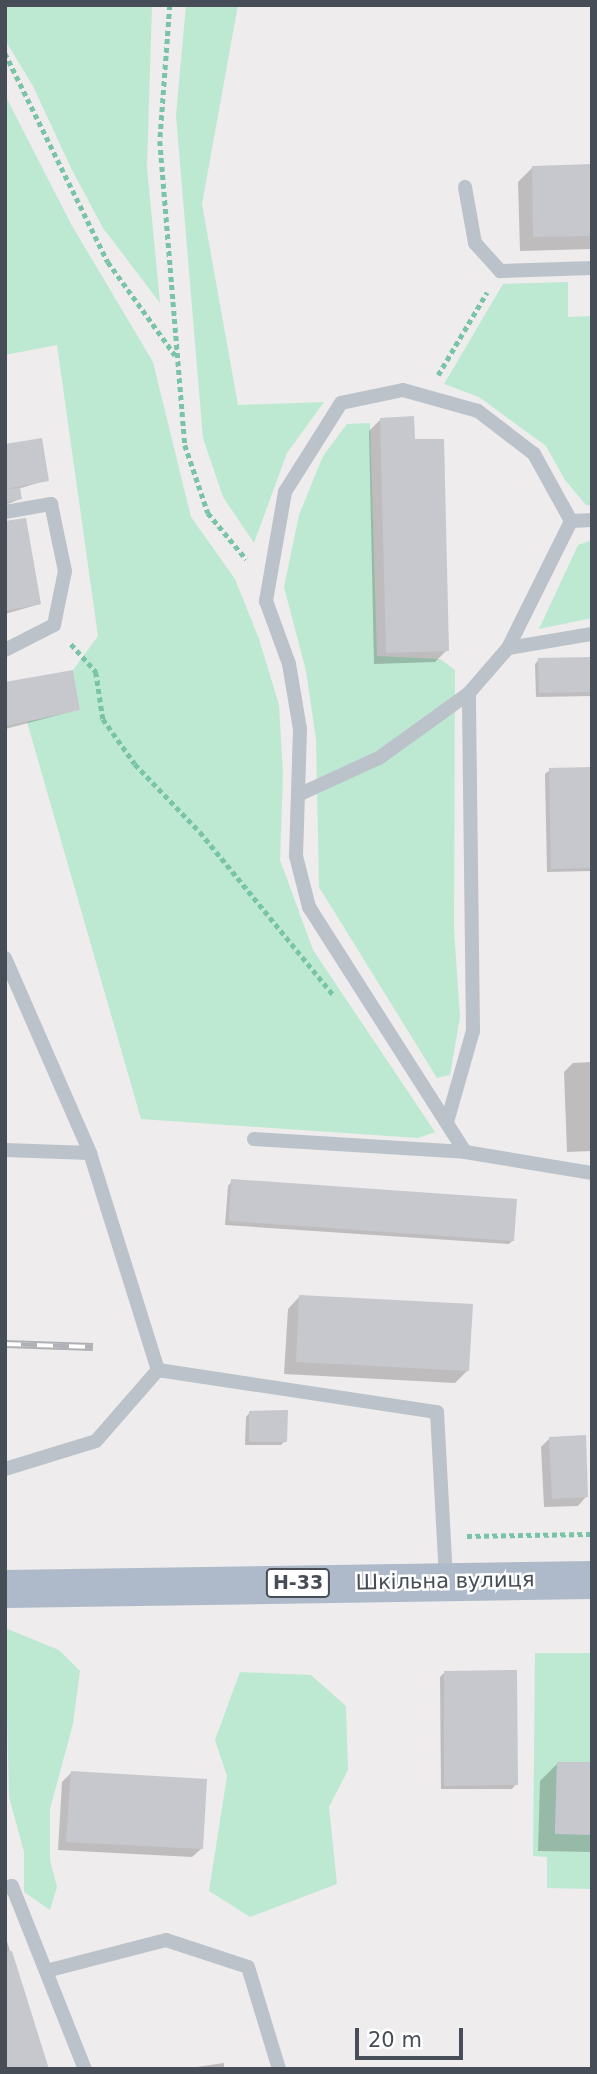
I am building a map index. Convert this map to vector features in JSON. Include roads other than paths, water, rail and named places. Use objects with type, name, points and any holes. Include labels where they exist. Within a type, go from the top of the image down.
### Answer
[{"type":"main road","name":"Шкільна вулиця","points":[[5,1589],[446,1580],[592,1580]]},
{"type":"lane","points":[[465,187],[475,243],[500,271],[592,268]]},
{"type":"lane","points":[[465,1152],[387,1023],[309,906],[296,856],[300,729],[289,664],[266,601],[285,492],[341,402],[403,390],[427,394],[478,411],[534,454],[571,521]]},
{"type":"lane","points":[[5,512],[51,504],[65,571],[54,625],[5,650]]},
{"type":"lane","points":[[571,521],[592,520]]},
{"type":"lane","points":[[298,796],[379,758],[469,693],[508,648],[571,521]]},
{"type":"lane","points":[[508,648],[592,634]]},
{"type":"lane","points":[[447,1122],[473,1031],[469,693]]},
{"type":"lane","points":[[5,958],[90,1153],[158,1370]]},
{"type":"lane","points":[[254,1139],[465,1152],[592,1173]]},
{"type":"lane","points":[[5,1150],[90,1153]]},
{"type":"lane","points":[[5,1469],[96,1441],[158,1370]]},
{"type":"lane","points":[[158,1370],[437,1412],[446,1580]]},
{"type":"lane","points":[[5,1888],[12,1886],[85,2069]]},
{"type":"lane","points":[[46,1971],[166,1940],[248,1968],[278,2069]]},
{"type":"railway","points":[[5,1344],[93,1347]]}]
